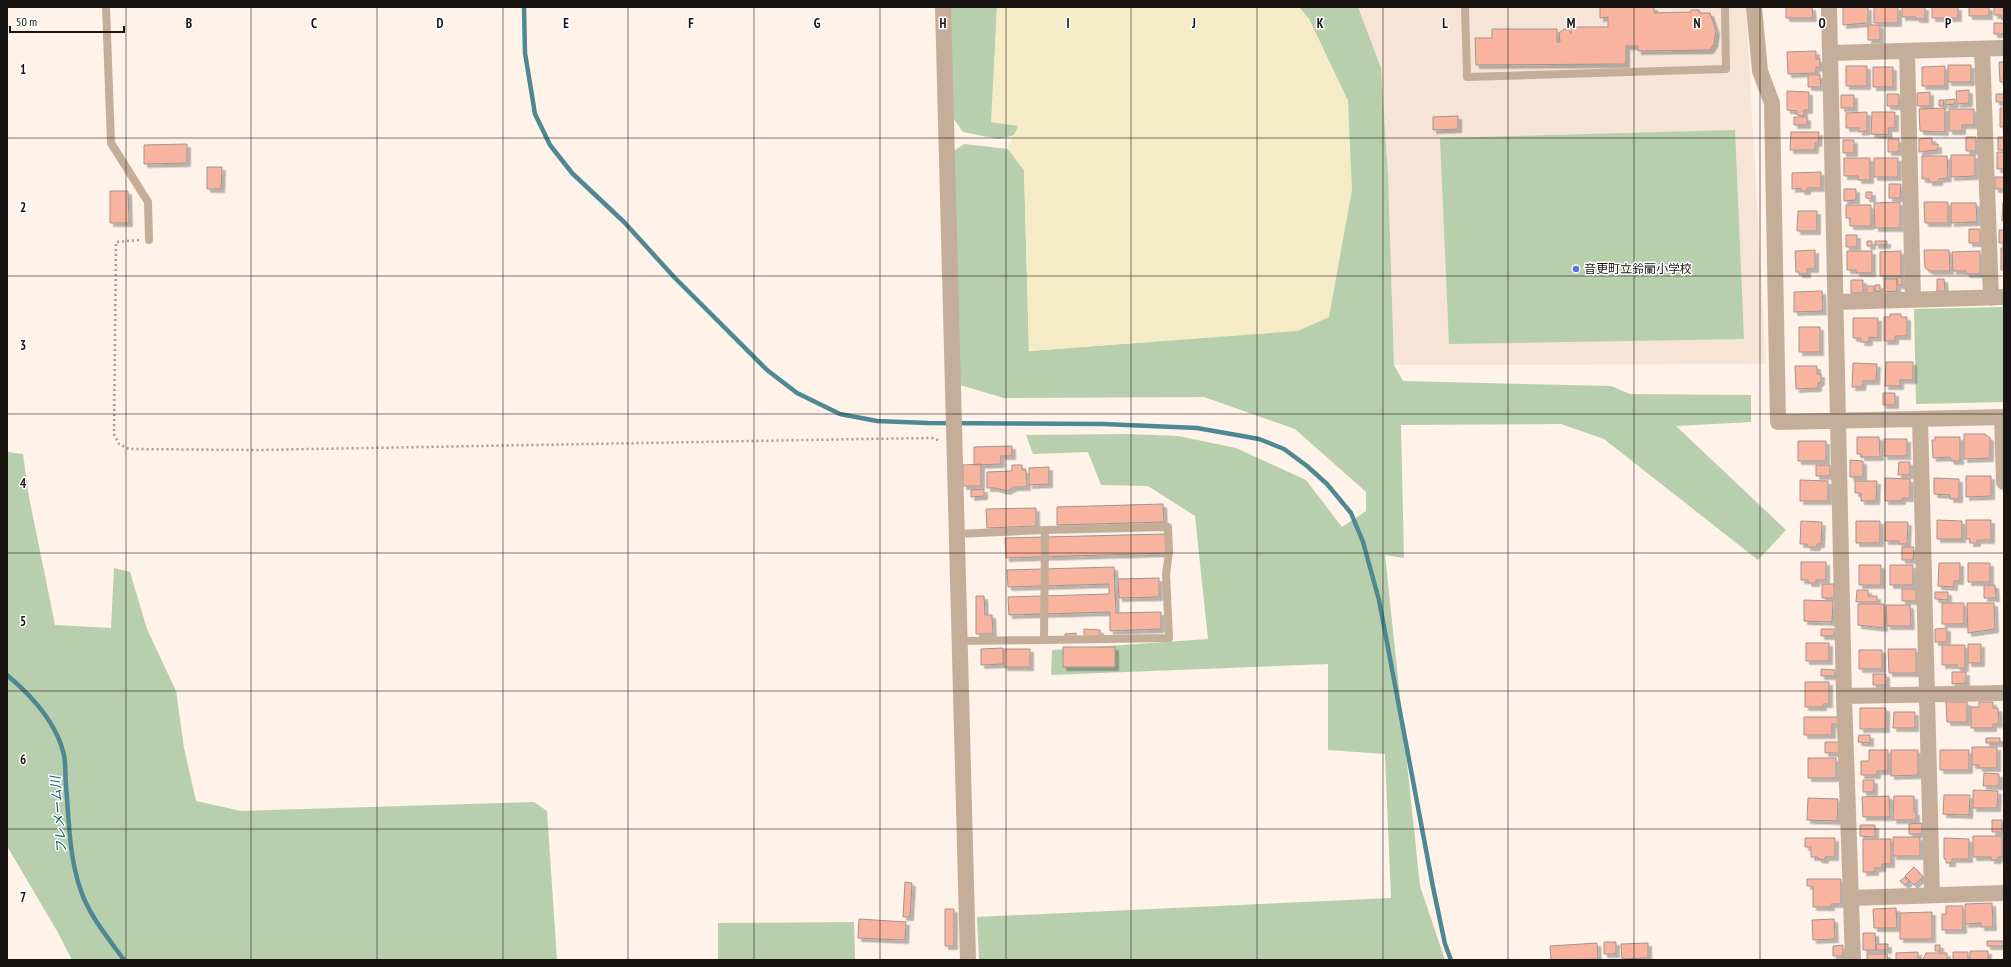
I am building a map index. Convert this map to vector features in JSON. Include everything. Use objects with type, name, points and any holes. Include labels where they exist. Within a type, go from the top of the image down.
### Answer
[{"type":"street","points":[[943,7],[968,960]]},
{"type":"street","points":[[1754,7],[1760,71],[1772,103],[1778,422],[2003,417],[2004,482]]},
{"type":"street","points":[[1829,7],[1844,696],[1853,960]]},
{"type":"street","points":[[1831,53],[2004,48]]},
{"type":"street","points":[[1836,302],[1997,298],[1982,49]]},
{"type":"street","points":[[1906,51],[1913,299]]},
{"type":"street","points":[[1920,419],[1932,895]]},
{"type":"street","points":[[1844,696],[2004,693]]},
{"type":"street","points":[[1850,898],[2004,893]]},
{"type":"lane","points":[[106,7],[112,143],[148,202],[149,240]]},
{"type":"lane","points":[[1465,7],[1467,77],[1726,69],[1725,7]]},
{"type":"lane","points":[[957,534],[1168,526],[1169,552],[1166,574],[1169,638],[960,641]]},
{"type":"lane","points":[[1044,640],[1045,530]]},
{"type":"path","points":[[149,240],[116,242],[114,434],[119,444],[129,449],[266,450],[924,438],[954,439]]},
{"type":"shaded area","name":"音更町立鈴蘭小学校","points":[[1358,7],[1746,7],[1766,364],[1394,365],[1388,175],[1381,68]]},
{"type":"green space","points":[[949,7],[997,7],[992,122],[1019,126],[1015,135],[998,139],[963,132],[951,115]]},
{"type":"green space","points":[[1299,7],[1358,7],[1381,68],[1388,175],[1394,365],[1403,381],[1611,386],[1630,394],[1751,395],[1751,422],[1676,426],[1786,530],[1758,560],[1604,439],[1561,424],[1401,425],[1404,558],[1385,555],[1420,886],[1445,960],[979,960],[977,917],[1391,898],[1385,754],[1328,750],[1328,664],[1051,675],[1052,650],[1208,639],[1195,516],[1148,486],[1101,485],[1088,452],[1033,454],[1026,435],[1127,434],[1178,436],[1236,448],[1306,480],[1342,527],[1366,511],[1366,492],[1295,429],[1204,397],[1004,398],[960,385],[954,151],[964,144],[1008,149],[1024,170],[1029,351],[1148,342],[1348,101],[1309,19]]},
{"type":"green space","points":[[1735,130],[1744,339],[1449,344],[1440,138]]},
{"type":"green space","points":[[2004,307],[2004,402],[1916,404],[1914,309]]},
{"type":"green space","points":[[7,452],[23,454],[29,497],[55,625],[111,628],[114,568],[130,572],[147,629],[176,691],[184,748],[196,801],[241,811],[534,802],[547,811],[557,960],[72,960],[57,931],[7,846]]},
{"type":"green space","points":[[854,922],[855,960],[718,960],[718,923]]},
{"type":"sand","points":[[997,7],[1299,7],[1309,19],[1348,101],[1352,190],[1329,317],[1298,331],[1029,351],[1024,170],[1008,149],[1018,126],[991,122]]},
{"type":"building","points":[[1600,7],[1654,7],[1654,13],[1691,12],[1691,10],[1699,10],[1700,13],[1710,13],[1716,31],[1714,44],[1710,50],[1638,51],[1638,46],[1626,46],[1626,64],[1476,65],[1475,38],[1492,38],[1492,29],[1557,29],[1557,42],[1560,42],[1559,33],[1564,29],[1568,29],[1571,34],[1571,27],[1608,27],[1608,17],[1600,18]]},
{"type":"building","points":[[1786,7],[1812,7],[1813,18],[1786,18]]},
{"type":"building","points":[[1843,7],[1868,7],[1868,23],[1843,25]]},
{"type":"building","points":[[1874,7],[1898,7],[1898,23],[1874,23]]},
{"type":"building","points":[[1902,7],[1925,7],[1925,19],[1916,19],[1916,17],[1902,17]]},
{"type":"building","points":[[1932,7],[1958,7],[1958,18],[1932,18]]},
{"type":"building","points":[[1969,7],[1989,7],[1989,16],[1969,16]]},
{"type":"building","points":[[1994,7],[2004,7],[2004,20],[2002,20],[2002,15],[1994,15]]},
{"type":"building","points":[[1994,23],[2004,23],[2004,34],[1994,34]]},
{"type":"building","points":[[1868,25],[1880,25],[1880,40],[1868,40]]},
{"type":"building","points":[[1816,51],[1816,59],[1820,59],[1820,68],[1816,67],[1816,73],[1788,74],[1787,52]]},
{"type":"building","points":[[1999,62],[2004,62],[2004,82],[2000,82]]},
{"type":"building","points":[[1948,65],[1971,65],[1971,82],[1948,82]]},
{"type":"building","points":[[1846,66],[1867,66],[1867,86],[1846,86]]},
{"type":"building","points":[[1945,66],[1945,86],[1922,86],[1922,67]]},
{"type":"building","points":[[1873,67],[1893,67],[1893,87],[1873,87]]},
{"type":"building","points":[[1808,75],[1820,75],[1821,87],[1808,87]]},
{"type":"building","points":[[1969,90],[1969,103],[1957,104],[1956,91]]},
{"type":"building","points":[[1787,91],[1809,92],[1809,110],[1804,110],[1804,116],[1797,115],[1797,111],[1787,110]]},
{"type":"building","points":[[1930,92],[1930,106],[1917,106],[1917,93]]},
{"type":"building","points":[[1887,94],[1899,94],[1899,106],[1887,106]]},
{"type":"building","points":[[1996,94],[2004,94],[2004,102],[1996,102]]},
{"type":"building","points":[[1841,95],[1854,95],[1854,108],[1841,108]]},
{"type":"building","points":[[1955,99],[1955,104],[1945,105],[1945,100]]},
{"type":"building","points":[[1939,100],[1944,100],[1943,106],[1939,106]]},
{"type":"building","points":[[1945,108],[1945,132],[1920,131],[1919,109]]},
{"type":"building","points":[[2000,108],[2004,108],[2004,127],[2000,127]]},
{"type":"building","points":[[1949,109],[1974,109],[1974,125],[1962,125],[1962,131],[1949,131]]},
{"type":"building","points":[[1867,112],[1867,131],[1859,132],[1859,128],[1846,128],[1846,113]]},
{"type":"building","points":[[1872,112],[1895,112],[1895,128],[1888,128],[1889,135],[1871,134]]},
{"type":"building","points":[[1458,116],[1458,129],[1433,130],[1433,117]]},
{"type":"building","points":[[1794,117],[1807,117],[1807,125],[1794,125]]},
{"type":"building","points":[[1791,132],[1819,132],[1818,143],[1815,143],[1815,150],[1790,150]]},
{"type":"building","points":[[1966,137],[1976,137],[1976,151],[1966,151]]},
{"type":"building","points":[[1998,137],[2004,137],[2004,150],[1998,150]]},
{"type":"building","points":[[1932,138],[1932,144],[1938,144],[1938,150],[1919,152],[1919,139]]},
{"type":"building","points":[[1888,139],[1899,139],[1899,152],[1888,152]]},
{"type":"building","points":[[1843,140],[1854,140],[1854,153],[1843,153]]},
{"type":"building","points":[[187,144],[187,163],[144,164],[144,145]]},
{"type":"building","points":[[1997,152],[2004,152],[2004,169],[1997,169]]},
{"type":"building","points":[[1951,155],[1975,155],[1975,176],[1951,177]]},
{"type":"building","points":[[1922,156],[1947,156],[1948,178],[1939,179],[1939,182],[1929,182],[1929,179],[1922,179]]},
{"type":"building","points":[[1844,158],[1870,158],[1870,180],[1858,180],[1858,176],[1844,176]]},
{"type":"building","points":[[1874,158],[1898,158],[1898,177],[1874,177]]},
{"type":"building","points":[[207,167],[222,167],[221,189],[207,189]]},
{"type":"building","points":[[1821,172],[1821,188],[1807,188],[1807,191],[1801,191],[1801,188],[1792,189],[1792,173]]},
{"type":"building","points":[[1995,177],[2004,177],[2004,189],[1995,189]]},
{"type":"building","points":[[1889,184],[1901,184],[1900,198],[1889,198]]},
{"type":"building","points":[[1844,189],[1856,189],[1856,200],[1844,201]]},
{"type":"building","points":[[110,191],[128,191],[129,223],[110,223]]},
{"type":"building","points":[[1866,192],[1872,192],[1872,199],[1866,198]]},
{"type":"building","points":[[1900,202],[1900,228],[1875,228],[1874,203]]},
{"type":"building","points":[[1924,202],[1948,202],[1948,223],[1925,223]]},
{"type":"building","points":[[2003,202],[2004,221],[2002,221]]},
{"type":"building","points":[[1951,203],[1976,203],[1977,222],[1951,223]]},
{"type":"building","points":[[1846,205],[1871,205],[1871,226],[1850,226],[1850,218],[1846,218]]},
{"type":"building","points":[[1798,211],[1817,211],[1817,231],[1797,231]]},
{"type":"building","points":[[1969,229],[1980,229],[1980,243],[1969,243]]},
{"type":"building","points":[[1999,230],[2004,230],[2004,243],[1999,243]]},
{"type":"building","points":[[1846,235],[1857,235],[1857,247],[1846,247]]},
{"type":"building","points":[[1867,241],[1872,241],[1872,246],[1867,246]]},
{"type":"building","points":[[1875,241],[1887,241],[1887,245],[1875,245]]},
{"type":"building","points":[[2001,248],[2004,248],[2004,270],[2001,270]]},
{"type":"building","points":[[1815,250],[1815,269],[1807,269],[1807,274],[1799,274],[1799,272],[1796,272],[1795,251]]},
{"type":"building","points":[[1924,250],[1949,250],[1950,271],[1930,271],[1925,268]]},
{"type":"building","points":[[1847,251],[1872,251],[1872,273],[1856,273],[1856,270],[1847,270]]},
{"type":"building","points":[[1901,251],[1901,276],[1880,276],[1880,252]]},
{"type":"building","points":[[1980,251],[1980,274],[1966,274],[1966,271],[1953,271],[1952,252]]},
{"type":"building","points":[[1897,277],[1902,277],[1902,285],[1897,285]]},
{"type":"building","points":[[1884,279],[1897,279],[1897,291],[1884,292]]},
{"type":"building","points":[[1937,279],[1944,279],[1945,291],[1937,291]]},
{"type":"building","points":[[1851,280],[1863,280],[1863,293],[1851,293]]},
{"type":"building","points":[[1875,285],[1880,285],[1880,292],[1875,291]]},
{"type":"building","points":[[1867,286],[1874,286],[1874,293],[1867,293]]},
{"type":"building","points":[[1822,291],[1823,311],[1794,312],[1794,292]]},
{"type":"building","points":[[1890,314],[1901,314],[1901,317],[1907,317],[1907,336],[1895,336],[1895,341],[1884,341],[1884,317],[1890,317]]},
{"type":"building","points":[[1853,318],[1878,318],[1878,338],[1869,337],[1869,342],[1861,342],[1861,338],[1853,338]]},
{"type":"building","points":[[1799,327],[1820,327],[1820,352],[1799,352]]},
{"type":"building","points":[[1886,362],[1913,362],[1913,380],[1900,380],[1900,386],[1885,386]]},
{"type":"building","points":[[1853,363],[1877,364],[1876,381],[1863,381],[1862,387],[1852,387]]},
{"type":"building","points":[[1795,366],[1817,366],[1817,374],[1821,374],[1821,382],[1818,383],[1818,388],[1796,389]]},
{"type":"building","points":[[1883,393],[1895,393],[1895,405],[1883,405]]},
{"type":"building","points":[[1964,434],[1985,434],[1990,438],[1990,458],[1964,459]]},
{"type":"building","points":[[1857,437],[1879,437],[1880,457],[1861,457],[1861,454],[1857,454]]},
{"type":"building","points":[[1935,437],[1960,437],[1960,461],[1951,461],[1950,457],[1933,458],[1932,440],[1935,440]]},
{"type":"building","points":[[1884,439],[1907,439],[1907,456],[1884,456]]},
{"type":"building","points":[[1798,441],[1826,441],[1826,461],[1798,461]]},
{"type":"building","points":[[1012,446],[1012,456],[1001,456],[1001,464],[974,465],[974,447]]},
{"type":"building","points":[[1850,460],[1863,461],[1863,477],[1850,477]]},
{"type":"building","points":[[1899,462],[1910,462],[1910,475],[1898,475]]},
{"type":"building","points":[[981,464],[981,486],[963,486],[963,465]]},
{"type":"building","points":[[1012,465],[1022,465],[1022,470],[1026,470],[1027,487],[1014,487],[1007,491],[987,488],[987,472],[1012,471]]},
{"type":"building","points":[[1816,465],[1830,465],[1830,476],[1816,476]]},
{"type":"building","points":[[1049,467],[1049,484],[1029,485],[1029,468]]},
{"type":"building","points":[[1966,476],[1991,476],[1991,496],[1966,497]]},
{"type":"building","points":[[1885,478],[1910,479],[1910,498],[1902,498],[1902,501],[1885,501]]},
{"type":"building","points":[[1934,478],[1959,479],[1959,499],[1950,499],[1950,495],[1934,494]]},
{"type":"building","points":[[1800,480],[1828,481],[1828,501],[1800,501]]},
{"type":"building","points":[[1855,481],[1877,481],[1876,501],[1861,501],[1861,493],[1855,493]]},
{"type":"building","points":[[984,489],[984,496],[971,497],[971,490]]},
{"type":"building","points":[[1163,504],[1164,522],[1057,525],[1057,507]]},
{"type":"building","points":[[1036,508],[1036,526],[987,528],[986,509]]},
{"type":"building","points":[[1937,520],[1962,521],[1962,539],[1937,539]]},
{"type":"building","points":[[1966,520],[1991,520],[1991,540],[1977,540],[1977,543],[1970,543],[1970,539],[1966,539]]},
{"type":"building","points":[[1801,521],[1822,522],[1821,544],[1817,544],[1817,547],[1807,547],[1807,544],[1800,544]]},
{"type":"building","points":[[1856,521],[1880,521],[1880,543],[1856,543]]},
{"type":"building","points":[[1885,522],[1908,522],[1907,544],[1899,544],[1899,541],[1885,541]]},
{"type":"building","points":[[1165,534],[1166,553],[1006,558],[1005,538]]},
{"type":"building","points":[[1902,547],[1914,547],[1913,560],[1902,560]]},
{"type":"building","points":[[1801,562],[1826,562],[1826,580],[1816,580],[1816,583],[1808,583],[1808,580],[1801,580]]},
{"type":"building","points":[[1939,563],[1960,563],[1960,581],[1954,581],[1954,587],[1938,586]]},
{"type":"building","points":[[1968,563],[1990,563],[1990,582],[1968,582]]},
{"type":"building","points":[[1859,565],[1881,565],[1881,585],[1859,585]]},
{"type":"building","points":[[1890,565],[1913,565],[1913,585],[1890,585]]},
{"type":"building","points":[[1114,567],[1116,613],[1161,612],[1161,629],[1110,631],[1110,612],[1009,615],[1008,597],[1109,594],[1109,584],[1008,587],[1007,570]]},
{"type":"building","points":[[1159,578],[1159,597],[1119,598],[1118,579]]},
{"type":"building","points":[[1822,584],[1834,584],[1834,598],[1822,598]]},
{"type":"building","points":[[1984,585],[1995,585],[1996,598],[1984,598]]},
{"type":"building","points":[[1902,589],[1916,589],[1916,601],[1902,601]]},
{"type":"building","points":[[1857,590],[1868,590],[1868,596],[1877,596],[1877,602],[1856,602]]},
{"type":"building","points":[[1935,592],[1948,592],[1948,600],[1935,599]]},
{"type":"building","points":[[976,596],[984,596],[985,615],[992,615],[993,634],[976,634]]},
{"type":"building","points":[[1804,600],[1833,601],[1832,622],[1804,621]]},
{"type":"building","points":[[1942,603],[1964,603],[1964,624],[1942,624]]},
{"type":"building","points":[[1967,603],[1994,603],[1995,629],[1968,633]]},
{"type":"building","points":[[1858,604],[1884,604],[1884,628],[1858,625]]},
{"type":"building","points":[[1886,605],[1910,605],[1911,626],[1887,626]]},
{"type":"building","points":[[1947,628],[1947,642],[1935,642],[1935,629]]},
{"type":"building","points":[[1084,629],[1100,630],[1100,637],[1084,637]]},
{"type":"building","points":[[1821,629],[1834,629],[1834,636],[1821,636]]},
{"type":"building","points":[[1076,633],[1076,638],[1065,637],[1065,634]]},
{"type":"building","points":[[1806,643],[1829,643],[1829,661],[1806,661]]},
{"type":"building","points":[[1968,644],[1981,644],[1981,663],[1968,663]]},
{"type":"building","points":[[1942,645],[1965,645],[1965,668],[1957,668],[1957,665],[1942,665]]},
{"type":"building","points":[[1063,647],[1115,647],[1115,667],[1063,667]]},
{"type":"building","points":[[1003,648],[1003,664],[981,665],[981,649]]},
{"type":"building","points":[[1004,649],[1030,649],[1030,667],[1004,667]]},
{"type":"building","points":[[1888,649],[1916,649],[1916,673],[1889,673]]},
{"type":"building","points":[[1859,650],[1882,650],[1882,669],[1859,669]]},
{"type":"building","points":[[1821,669],[1835,670],[1835,676],[1821,676]]},
{"type":"building","points":[[1952,672],[1966,672],[1966,683],[1952,684]]},
{"type":"building","points":[[1873,674],[1886,674],[1886,685],[1873,685]]},
{"type":"building","points":[[1805,682],[1829,682],[1829,704],[1823,704],[1823,707],[1805,707]]},
{"type":"building","points":[[1946,702],[1967,702],[1967,722],[1947,722]]},
{"type":"building","points":[[1979,702],[1993,702],[1993,708],[1998,708],[1999,724],[1993,724],[1993,728],[1971,728],[1971,707],[1979,707]]},
{"type":"building","points":[[1860,708],[1886,708],[1886,729],[1860,729]]},
{"type":"building","points":[[1894,712],[1915,712],[1915,728],[1893,728]]},
{"type":"building","points":[[1804,717],[1838,717],[1838,724],[1832,724],[1832,735],[1804,735]]},
{"type":"building","points":[[1859,735],[1870,735],[1870,743],[1858,742]]},
{"type":"building","points":[[1986,738],[2000,738],[2000,743],[1986,743]]},
{"type":"building","points":[[1825,742],[1840,742],[1840,753],[1825,753]]},
{"type":"building","points":[[1972,747],[1997,747],[1997,768],[1979,768],[1979,765],[1972,765]]},
{"type":"building","points":[[1869,750],[1888,750],[1888,771],[1877,771],[1877,775],[1861,775],[1861,761],[1869,761]]},
{"type":"building","points":[[1891,750],[1918,750],[1918,775],[1891,776]]},
{"type":"building","points":[[1940,750],[1969,750],[1969,770],[1940,770]]},
{"type":"building","points":[[1808,758],[1836,758],[1836,778],[1808,778]]},
{"type":"building","points":[[1984,773],[1999,774],[1999,786],[1983,786]]},
{"type":"building","points":[[1863,780],[1874,780],[1874,792],[1863,792]]},
{"type":"building","points":[[1973,790],[1998,791],[1997,808],[1973,808]]},
{"type":"building","points":[[1944,795],[1970,795],[1969,815],[1943,814]]},
{"type":"building","points":[[1889,796],[1890,817],[1863,817],[1862,797]]},
{"type":"building","points":[[1894,796],[1914,796],[1914,812],[1916,812],[1916,820],[1893,820]]},
{"type":"building","points":[[1808,798],[1838,799],[1837,821],[1807,820]]},
{"type":"building","points":[[1992,820],[2002,820],[2002,832],[1992,832]]},
{"type":"building","points":[[1922,823],[1922,834],[1909,834],[1909,824]]},
{"type":"building","points":[[1860,825],[1875,825],[1875,837],[1860,836]]},
{"type":"building","points":[[1973,836],[2002,836],[2002,857],[1998,857],[1998,860],[1991,860],[1991,857],[1973,857]]},
{"type":"building","points":[[1893,837],[1920,837],[1920,856],[1893,856]]},
{"type":"building","points":[[1805,838],[1835,838],[1835,857],[1825,857],[1825,860],[1818,859],[1818,857],[1811,857],[1811,847],[1805,847]]},
{"type":"building","points":[[1944,838],[1969,839],[1969,859],[1952,859],[1952,863],[1946,863],[1946,859],[1944,859]]},
{"type":"building","points":[[1863,839],[1891,839],[1891,864],[1882,864],[1882,868],[1875,868],[1875,872],[1863,872]]},
{"type":"building","points":[[1914,867],[1923,877],[1914,885],[1905,876]]},
{"type":"building","points":[[1905,877],[1909,882],[1905,885],[1900,881]]},
{"type":"building","points":[[1807,879],[1841,879],[1841,904],[1831,904],[1831,907],[1813,907],[1813,886],[1807,886]]},
{"type":"building","points":[[905,882],[912,883],[910,917],[903,917]]},
{"type":"building","points":[[1992,903],[1993,927],[1981,927],[1981,923],[1965,924],[1965,904]]},
{"type":"building","points":[[1946,906],[1963,906],[1963,930],[1942,930],[1942,914],[1946,914]]},
{"type":"building","points":[[1896,908],[1897,928],[1874,928],[1873,909]]},
{"type":"building","points":[[945,909],[954,909],[954,946],[945,946]]},
{"type":"building","points":[[1932,912],[1932,939],[1900,939],[1900,913]]},
{"type":"building","points":[[859,919],[906,922],[905,940],[858,938]]},
{"type":"building","points":[[1834,919],[1835,939],[1813,940],[1812,920]]},
{"type":"building","points":[[1863,933],[1875,933],[1876,950],[1863,950]]},
{"type":"building","points":[[1987,941],[2004,941],[2004,946],[1987,946]]},
{"type":"building","points":[[1604,942],[1616,942],[1616,954],[1604,954]]},
{"type":"building","points":[[1597,943],[1598,959],[1551,960],[1550,946]]},
{"type":"building","points":[[1648,943],[1648,958],[1622,959],[1621,944]]},
{"type":"building","points":[[1876,944],[1888,944],[1888,950],[1876,950]]},
{"type":"building","points":[[1843,945],[1843,956],[1833,956],[1833,946]]},
{"type":"building","points":[[1935,945],[1940,945],[1940,951],[1935,951]]},
{"type":"building","points":[[1970,951],[1988,951],[1988,960],[1970,960]]},
{"type":"building","points":[[1918,952],[1918,960],[1896,960],[1896,953]]},
{"type":"building","points":[[1953,952],[1968,952],[1968,960],[1953,960]]},
{"type":"building","points":[[1926,953],[1947,953],[1947,960],[1923,960]]},
{"type":"building","points":[[1867,954],[1887,954],[1888,960],[1867,960]]},
{"type":"waterway","points":[[524,7],[525,53],[535,114],[550,145],[572,173],[624,222],[674,277],[767,370],[797,393],[840,414],[877,421],[928,423],[1103,424],[1197,428],[1259,439],[1284,449],[1307,466],[1327,484],[1351,513],[1363,542],[1379,600],[1433,887],[1445,944],[1451,960]]},
{"type":"waterway","name":"フレメーム川","points":[[7,675],[34,701],[42,711],[56,732],[61,743],[65,763],[69,825],[76,876],[84,898],[93,916],[124,960]]},
{"type":"place","name":"音更町立鈴蘭小学校","points":[[1576,269]]}]
